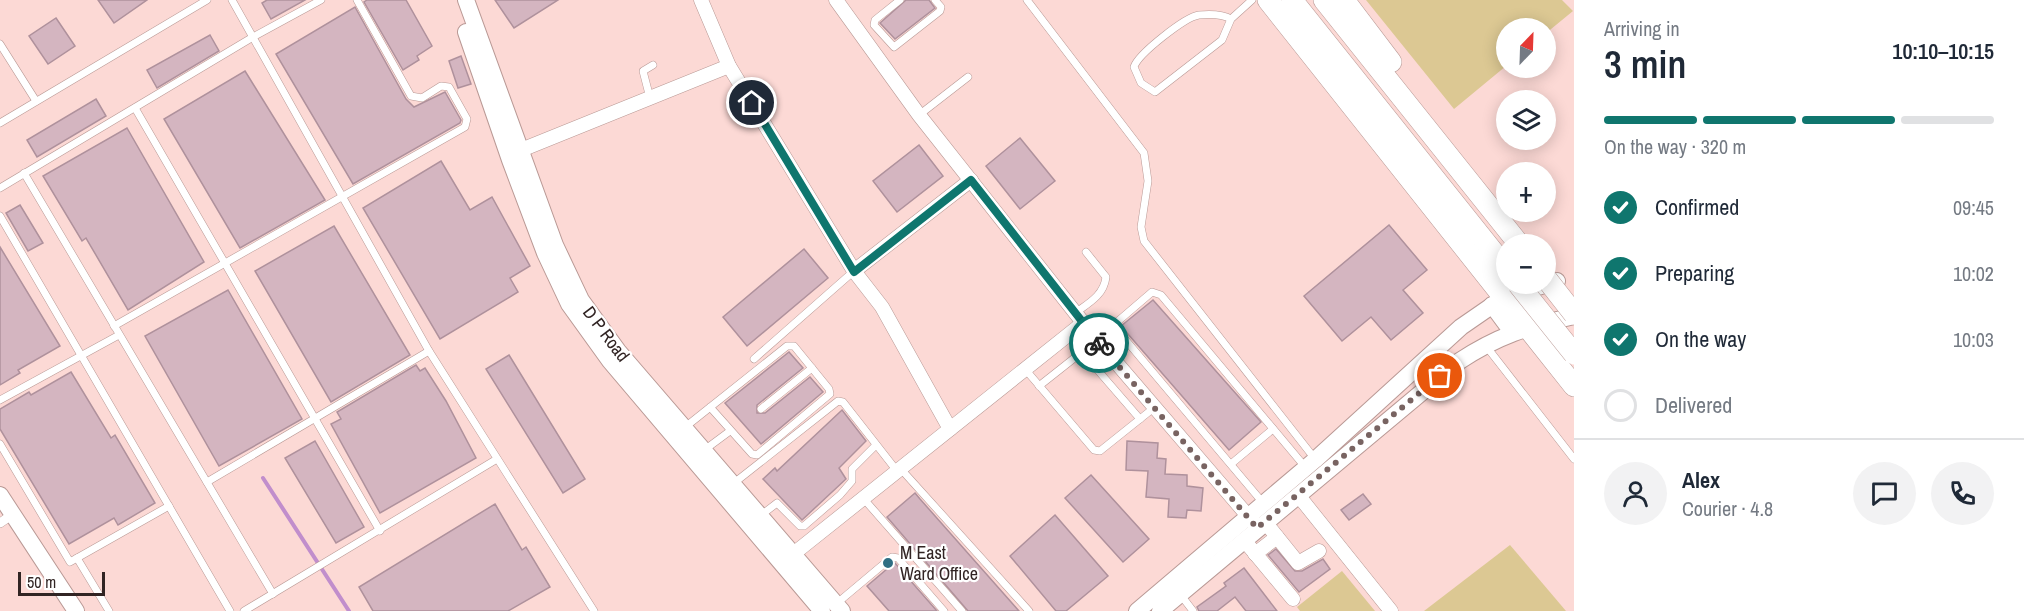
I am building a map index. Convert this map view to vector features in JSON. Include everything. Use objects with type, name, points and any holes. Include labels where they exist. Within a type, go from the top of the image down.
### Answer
[{"type":"highway","points":[[1268,0],[1504,296],[1574,354]]},
{"type":"highway","points":[[1292,0],[1496,255]]},
{"type":"highway","points":[[1324,0],[1511,234]]},
{"type":"highway","points":[[1350,2],[1522,234]]},
{"type":"highway","points":[[1556,283],[1574,303]]},
{"type":"highway","points":[[1556,286],[1574,315]]},
{"type":"highway","points":[[1504,296],[1519,329],[1574,386]]},
{"type":"street","name":"D P Road","points":[[455,0],[501,115],[520,150],[555,245],[567,286],[569,304],[786,559],[833,609]]},
{"type":"street","name":"D P Road","points":[[466,0],[541,242],[567,286]]},
{"type":"street","points":[[701,0],[729,66],[854,272],[882,308],[950,429]]},
{"type":"street","points":[[836,0],[920,115],[1079,318],[1155,407],[1257,522],[1277,537],[1298,563],[1302,563],[1319,551]]},
{"type":"street","points":[[520,150],[729,66]]},
{"type":"street","points":[[854,272],[971,180]]},
{"type":"street","points":[[1160,611],[1244,540],[1257,522],[1264,504],[1461,327],[1504,296]]},
{"type":"street","points":[[1137,611],[1257,522],[1298,495],[1458,362],[1485,344],[1519,329],[1574,315]]},
{"type":"street","points":[[786,559],[1025,369],[1079,318]]},
{"type":"street","name":"D P Road","points":[[620,363],[684,428],[732,484],[759,516],[786,559]]},
{"type":"street","points":[[0,495],[4,518],[62,602],[76,611]]},
{"type":"street","points":[[1298,495],[1392,611]]},
{"type":"street","points":[[1255,554],[1277,537]]},
{"type":"street","points":[[1244,540],[1293,599]]},
{"type":"lane","points":[[0,123],[207,0]]},
{"type":"lane","points":[[232,0],[429,351],[594,611]]},
{"type":"lane","points":[[0,188],[253,37],[321,0]]},
{"type":"lane","points":[[114,326],[465,127],[467,119],[450,87],[441,86],[422,99],[411,96],[357,0]]},
{"type":"lane","points":[[900,0],[875,20],[874,25],[881,36],[894,47],[940,11],[941,7],[935,0]]},
{"type":"lane","points":[[1027,0],[1144,153],[1148,181],[1141,227],[1144,241],[1310,464]]},
{"type":"lane","points":[[1231,19],[1223,15],[1197,15],[1147,49],[1134,67],[1141,83],[1155,92],[1222,40],[1231,19],[1252,0]]},
{"type":"lane","points":[[869,45],[881,36]]},
{"type":"lane","points":[[0,44],[36,101]]},
{"type":"lane","points":[[650,98],[643,71],[653,65]]},
{"type":"lane","points":[[920,115],[968,77]]},
{"type":"lane","points":[[135,108],[380,531]]},
{"type":"lane","points":[[24,173],[273,594]]},
{"type":"lane","points":[[0,216],[230,611]]},
{"type":"lane","points":[[1079,318],[1105,286],[1106,277],[1086,252]]},
{"type":"lane","points":[[754,359],[854,272]]},
{"type":"lane","points":[[1039,386],[1152,292],[1161,295],[1273,429],[1310,464]]},
{"type":"lane","points":[[1113,325],[1264,504]]},
{"type":"lane","points":[[0,400],[119,335]]},
{"type":"lane","points":[[1485,344],[1574,459]]},
{"type":"lane","points":[[684,428],[710,407],[787,346],[794,346],[829,389],[830,394],[756,455],[752,454],[710,407]]},
{"type":"lane","points":[[207,482],[429,351]]},
{"type":"lane","points":[[1082,352],[1140,419]]},
{"type":"lane","points":[[761,409],[812,368]]},
{"type":"lane","points":[[1025,369],[1094,450],[1100,451],[1155,407]]},
{"type":"lane","points":[[732,484],[838,401],[843,402],[898,470],[1029,611]]},
{"type":"lane","points":[[1231,464],[1273,429]]},
{"type":"lane","points":[[703,451],[730,431]]},
{"type":"lane","points":[[0,444],[70,562],[169,506]]},
{"type":"lane","points":[[759,516],[777,503],[800,526],[804,526],[840,495],[852,481],[852,469],[876,445]]},
{"type":"lane","points":[[244,611],[497,459]]},
{"type":"lane","points":[[840,495],[850,508]]},
{"type":"lane","points":[[863,498],[962,611]]},
{"type":"lane","points":[[833,609],[892,557],[898,558],[944,611]]},
{"type":"lane","points":[[77,558],[109,611]]},
{"type":"lane","points":[[1179,594],[1193,611]]},
{"type":"shaded area","points":[[1366,0],[1562,0],[1573,11],[1556,25],[1556,18],[1496,18],[1496,74],[1454,109]]},
{"type":"shaded area","points":[[1510,545],[1566,611],[1424,611]]},
{"type":"shaded area","points":[[1342,571],[1375,611],[1300,611],[1297,607]]},
{"type":"building","points":[[98,0],[147,0],[114,23]]},
{"type":"building","points":[[267,0],[305,0],[271,19],[262,3]]},
{"type":"building","points":[[367,0],[406,0],[432,46],[417,56],[419,60],[403,70],[364,2]]},
{"type":"building","points":[[495,0],[558,0],[514,28]]},
{"type":"building","points":[[906,0],[929,0],[935,8],[895,39],[880,23]]},
{"type":"building","points":[[355,7],[406,99],[414,107],[445,92],[461,120],[460,123],[353,184],[276,54]]},
{"type":"building","points":[[56,18],[75,46],[48,64],[29,36]]},
{"type":"building","points":[[210,35],[219,51],[157,88],[147,70]]},
{"type":"building","points":[[461,56],[471,84],[458,88],[449,61]]},
{"type":"building","points":[[245,71],[325,200],[240,248],[164,119]]},
{"type":"building","points":[[96,99],[106,116],[37,157],[27,140]]},
{"type":"building","points":[[127,128],[204,262],[128,310],[86,238],[82,241],[43,176]]},
{"type":"building","points":[[1020,138],[1055,181],[1020,209],[986,166]]},
{"type":"building","points":[[919,145],[943,176],[897,212],[873,181]]},
{"type":"building","points":[[441,161],[470,210],[492,197],[530,266],[510,278],[518,292],[440,339],[363,208]]},
{"type":"building","points":[[20,205],[43,243],[28,251],[6,213]]},
{"type":"building","points":[[1389,225],[1427,270],[1403,290],[1423,313],[1391,340],[1371,317],[1342,341],[1304,296]]},
{"type":"building","points":[[334,226],[410,355],[331,402],[255,271]]},
{"type":"building","points":[[0,247],[60,346],[18,370],[20,373],[0,385]]},
{"type":"building","points":[[804,249],[828,278],[747,346],[723,317]]},
{"type":"building","points":[[228,290],[302,419],[219,466],[145,336]]},
{"type":"building","points":[[1153,300],[1261,422],[1229,450],[1121,326]]},
{"type":"building","points":[[789,352],[803,368],[757,405],[757,413],[765,413],[810,377],[823,392],[761,444],[725,403]]},
{"type":"building","points":[[509,355],[585,479],[563,493],[486,369]]},
{"type":"building","points":[[416,365],[420,371],[425,368],[446,401],[476,458],[380,513],[331,424],[341,419],[337,412]]},
{"type":"building","points":[[71,372],[111,438],[115,435],[155,503],[118,525],[114,518],[69,544],[0,429],[0,409],[29,392],[31,395]]},
{"type":"building","points":[[842,410],[866,441],[839,468],[846,479],[802,520],[763,479],[775,468],[777,471]]},
{"type":"building","points":[[315,441],[364,527],[336,543],[285,458]]},
{"type":"building","points":[[1127,441],[1158,443],[1157,458],[1166,459],[1165,474],[1187,475],[1187,486],[1203,488],[1201,511],[1187,510],[1186,518],[1168,517],[1169,499],[1146,497],[1148,471],[1126,470]]},
{"type":"building","points":[[1091,475],[1149,539],[1123,562],[1065,498]]},
{"type":"building","points":[[915,493],[1019,611],[968,611],[887,517]]},
{"type":"building","points":[[1363,494],[1371,504],[1349,520],[1341,510]]},
{"type":"building","points":[[495,504],[522,550],[526,547],[550,587],[508,611],[373,611],[359,587]]},
{"type":"building","points":[[1055,515],[1108,576],[1066,611],[1056,611],[1010,556]]},
{"type":"building","points":[[1276,549],[1295,571],[1302,571],[1323,559],[1330,569],[1299,592],[1268,555]]},
{"type":"building","points":[[894,563],[937,611],[889,611],[867,586]]},
{"type":"building","points":[[1244,568],[1277,611],[1246,611],[1235,597],[1217,611],[1199,611],[1197,607],[1226,586],[1224,583]]},
{"type":"waterway","points":[[263,478],[349,611]]},
{"type":"way so far","points":[[1099,343],[1257,528],[1440,376]]},
{"type":"place","name":"M East Ward Office","points":[[888,563]]},
{"type":"route","points":[[752,103],[854,272],[971,180],[1099,343]]}]
